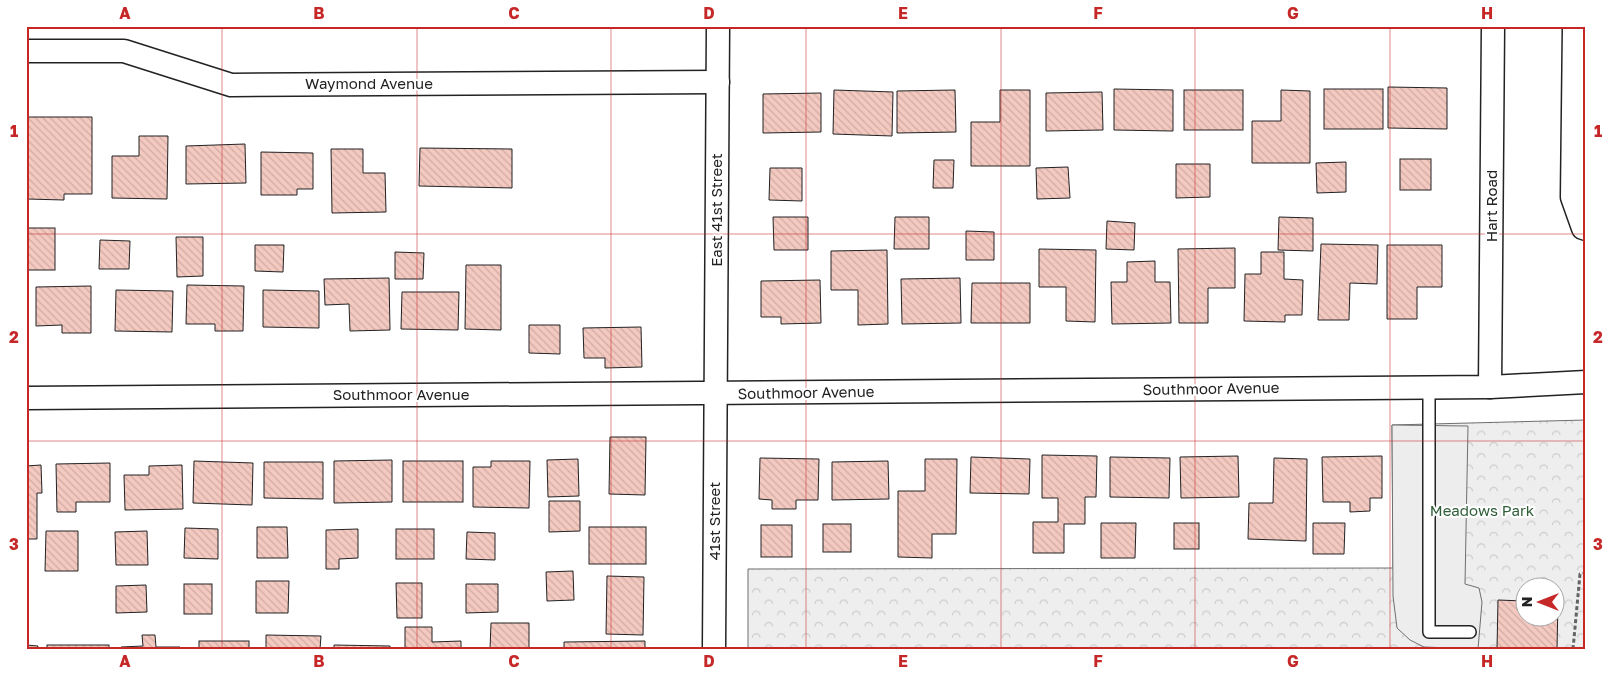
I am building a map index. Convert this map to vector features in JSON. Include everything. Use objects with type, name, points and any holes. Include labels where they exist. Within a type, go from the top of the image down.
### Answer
[{"type":"street","name":"East 41st Street","points":[[716,394],[718,26]]},
{"type":"street","name":"Hart Road","points":[[1490,387],[1493,26]]},
{"type":"street","points":[[1574,26],[1572,197],[1583,228],[1586,229]]},
{"type":"street","name":"Waymond Avenue","points":[[26,51],[124,51],[231,85],[718,82]]},
{"type":"street","name":"Southmoor Avenue","points":[[26,398],[1490,387],[1586,382]]},
{"type":"street","name":"41st Street","points":[[714,649],[716,394]]},
{"type":"lane","points":[[1429,387],[1429,632],[1470,632]]},
{"type":"path","points":[[1573,649],[1580,574],[1586,573]]},
{"type":"green space","name":"Meadows Park","points":[[1586,420],[1586,649],[748,649],[748,569],[1393,568],[1392,425]]},
{"type":"shaded area","points":[[1392,425],[1468,426],[1465,584],[1479,588],[1482,602],[1478,649],[1424,647],[1410,640],[1397,628],[1393,596]]},
{"type":"building","points":[[1388,87],[1447,88],[1447,129],[1388,128]]},
{"type":"building","points":[[1114,89],[1173,90],[1173,131],[1114,130]]},
{"type":"building","points":[[1324,89],[1383,89],[1383,129],[1324,129]]},
{"type":"building","points":[[834,90],[893,92],[892,136],[833,134]]},
{"type":"building","points":[[955,90],[956,132],[897,133],[897,91]]},
{"type":"building","points":[[1000,90],[1030,90],[1030,166],[971,166],[971,122],[1000,122]]},
{"type":"building","points":[[1184,90],[1243,90],[1243,130],[1184,130]]},
{"type":"building","points":[[1281,90],[1310,91],[1310,163],[1252,163],[1252,121],[1281,121]]},
{"type":"building","points":[[1102,92],[1103,130],[1046,131],[1046,93]]},
{"type":"building","points":[[821,93],[821,132],[763,133],[763,94]]},
{"type":"building","points":[[28,117],[92,117],[92,194],[64,194],[64,200],[27,199]]},
{"type":"building","points":[[139,136],[168,136],[167,199],[112,198],[112,156],[139,156]]},
{"type":"building","points":[[245,144],[246,183],[186,184],[186,146]]},
{"type":"building","points":[[420,148],[512,149],[512,188],[419,186]]},
{"type":"building","points":[[331,149],[363,149],[363,173],[385,173],[386,212],[332,213]]},
{"type":"building","points":[[261,152],[313,153],[313,189],[297,189],[297,195],[261,195]]},
{"type":"building","points":[[1400,159],[1431,159],[1431,190],[1400,190]]},
{"type":"building","points":[[934,160],[954,160],[953,188],[933,188]]},
{"type":"building","points":[[1346,162],[1346,192],[1317,193],[1316,163]]},
{"type":"building","points":[[1176,164],[1210,164],[1210,197],[1176,198]]},
{"type":"building","points":[[1068,167],[1070,198],[1037,199],[1036,168]]},
{"type":"building","points":[[770,168],[802,168],[802,201],[769,200]]},
{"type":"building","points":[[773,217],[808,217],[808,250],[774,250]]},
{"type":"building","points":[[895,217],[929,217],[929,249],[894,249]]},
{"type":"building","points":[[1279,217],[1313,218],[1313,251],[1278,250]]},
{"type":"building","points":[[1107,221],[1135,223],[1134,250],[1106,249]]},
{"type":"building","points":[[26,228],[55,228],[55,270],[26,270]]},
{"type":"building","points":[[966,231],[994,232],[994,260],[966,260]]},
{"type":"building","points":[[176,237],[203,237],[203,276],[177,277]]},
{"type":"building","points":[[100,240],[130,241],[129,269],[99,269]]},
{"type":"building","points":[[1321,244],[1378,245],[1377,284],[1350,283],[1349,320],[1318,320]]},
{"type":"building","points":[[255,245],[284,245],[283,272],[255,271]]},
{"type":"building","points":[[1387,245],[1442,245],[1442,287],[1417,287],[1417,319],[1387,319]]},
{"type":"building","points":[[1235,248],[1235,288],[1208,288],[1208,323],[1179,323],[1178,249]]},
{"type":"building","points":[[1039,249],[1096,250],[1095,322],[1066,321],[1066,287],[1039,287]]},
{"type":"building","points":[[887,250],[888,324],[858,325],[858,290],[831,290],[831,251]]},
{"type":"building","points":[[395,252],[424,253],[423,279],[395,279]]},
{"type":"building","points":[[1261,252],[1284,252],[1284,279],[1303,280],[1302,315],[1285,315],[1285,322],[1244,321],[1245,274],[1261,274]]},
{"type":"building","points":[[1155,261],[1155,282],[1170,282],[1171,323],[1112,324],[1111,282],[1127,282],[1127,262]]},
{"type":"building","points":[[466,265],[501,265],[501,330],[465,329]]},
{"type":"building","points":[[389,278],[390,330],[350,331],[349,304],[325,305],[324,279]]},
{"type":"building","points":[[960,278],[961,323],[902,324],[901,279]]},
{"type":"building","points":[[820,280],[821,323],[781,324],[781,317],[761,317],[761,281]]},
{"type":"building","points":[[972,283],[1030,283],[1030,323],[971,323]]},
{"type":"building","points":[[187,285],[244,286],[243,331],[215,331],[215,324],[186,324]]},
{"type":"building","points":[[91,286],[91,333],[62,333],[62,325],[36,326],[36,287]]},
{"type":"building","points":[[116,290],[173,291],[172,332],[115,331]]},
{"type":"building","points":[[263,290],[319,291],[319,328],[263,327]]},
{"type":"building","points":[[402,292],[459,292],[458,330],[401,329]]},
{"type":"building","points":[[529,325],[560,325],[560,354],[529,353]]},
{"type":"building","points":[[641,327],[642,367],[605,368],[605,358],[584,358],[583,328]]},
{"type":"building","points":[[610,437],[646,437],[645,495],[609,494]]},
{"type":"building","points":[[1042,455],[1097,456],[1096,497],[1085,497],[1085,524],[1064,524],[1064,553],[1033,553],[1033,522],[1058,522],[1058,498],[1042,498]]},
{"type":"building","points":[[1238,456],[1239,497],[1181,498],[1180,457]]},
{"type":"building","points":[[1382,456],[1382,498],[1370,498],[1370,511],[1350,512],[1350,502],[1323,502],[1322,457]]},
{"type":"building","points":[[971,457],[1030,459],[1029,494],[970,493]]},
{"type":"building","points":[[1110,457],[1170,458],[1169,498],[1110,497]]},
{"type":"building","points":[[760,458],[819,459],[818,500],[796,500],[796,509],[772,509],[772,500],[759,499]]},
{"type":"building","points":[[1274,458],[1307,459],[1306,541],[1248,539],[1249,503],[1273,503]]},
{"type":"building","points":[[578,459],[579,496],[548,497],[547,460]]},
{"type":"building","points":[[925,459],[957,459],[956,534],[932,534],[932,558],[898,557],[898,491],[925,491]]},
{"type":"building","points":[[392,460],[392,502],[334,503],[334,461]]},
{"type":"building","points":[[194,461],[253,463],[252,505],[193,503]]},
{"type":"building","points":[[403,461],[463,461],[463,502],[403,502]]},
{"type":"building","points":[[491,461],[530,461],[529,508],[473,507],[473,467],[491,467]]},
{"type":"building","points":[[888,461],[889,499],[832,500],[832,462]]},
{"type":"building","points":[[264,462],[323,462],[323,499],[264,498]]},
{"type":"building","points":[[110,463],[110,502],[76,502],[76,512],[57,512],[56,464]]},
{"type":"building","points":[[41,465],[42,493],[37,493],[37,539],[26,539],[26,466]]},
{"type":"building","points":[[182,465],[183,509],[125,510],[124,475],[149,475],[149,466]]},
{"type":"building","points":[[549,501],[580,501],[580,531],[549,532]]},
{"type":"building","points":[[1101,523],[1136,523],[1135,558],[1101,558]]},
{"type":"building","points":[[1174,523],[1199,523],[1199,549],[1174,549]]},
{"type":"building","points":[[1313,523],[1345,523],[1344,554],[1313,554]]},
{"type":"building","points":[[823,524],[851,524],[851,552],[823,552]]},
{"type":"building","points":[[761,525],[792,525],[792,557],[761,557]]},
{"type":"building","points":[[257,527],[287,527],[288,558],[257,558]]},
{"type":"building","points":[[589,527],[646,527],[646,564],[589,564]]},
{"type":"building","points":[[185,528],[218,529],[218,559],[184,558]]},
{"type":"building","points":[[358,529],[358,558],[339,559],[339,569],[326,569],[326,530]]},
{"type":"building","points":[[396,529],[434,529],[434,559],[396,559]]},
{"type":"building","points":[[46,531],[78,531],[78,571],[45,571]]},
{"type":"building","points":[[147,531],[148,565],[116,565],[115,532]]},
{"type":"building","points":[[467,532],[495,533],[495,560],[466,559]]},
{"type":"building","points":[[573,571],[574,600],[547,601],[546,572]]},
{"type":"building","points":[[607,576],[644,577],[643,635],[606,634]]},
{"type":"building","points":[[256,581],[289,581],[288,613],[256,613]]},
{"type":"building","points":[[396,583],[422,583],[422,618],[397,618]]},
{"type":"building","points":[[184,584],[212,584],[212,614],[184,614]]},
{"type":"building","points":[[466,584],[498,584],[498,612],[466,613]]},
{"type":"building","points":[[146,585],[147,612],[116,613],[116,586]]},
{"type":"building","points":[[1498,600],[1514,601],[1514,628],[1557,628],[1557,649],[1497,649]]},
{"type":"building","points":[[491,623],[529,623],[529,649],[490,649]]},
{"type":"building","points":[[405,627],[432,627],[432,642],[461,641],[461,649],[405,649]]},
{"type":"building","points":[[142,635],[155,635],[156,647],[180,647],[180,649],[121,649],[121,647],[143,646]]},
{"type":"building","points":[[266,635],[321,636],[320,649],[266,649]]},
{"type":"building","points":[[199,641],[249,641],[249,649],[199,649]]},
{"type":"building","points":[[645,641],[645,649],[564,649],[564,642]]},
{"type":"building","points":[[26,645],[38,646],[37,649],[26,649]]},
{"type":"building","points":[[47,645],[109,645],[109,649],[47,649]]},
{"type":"building","points":[[334,645],[390,646],[390,649],[334,649]]}]
